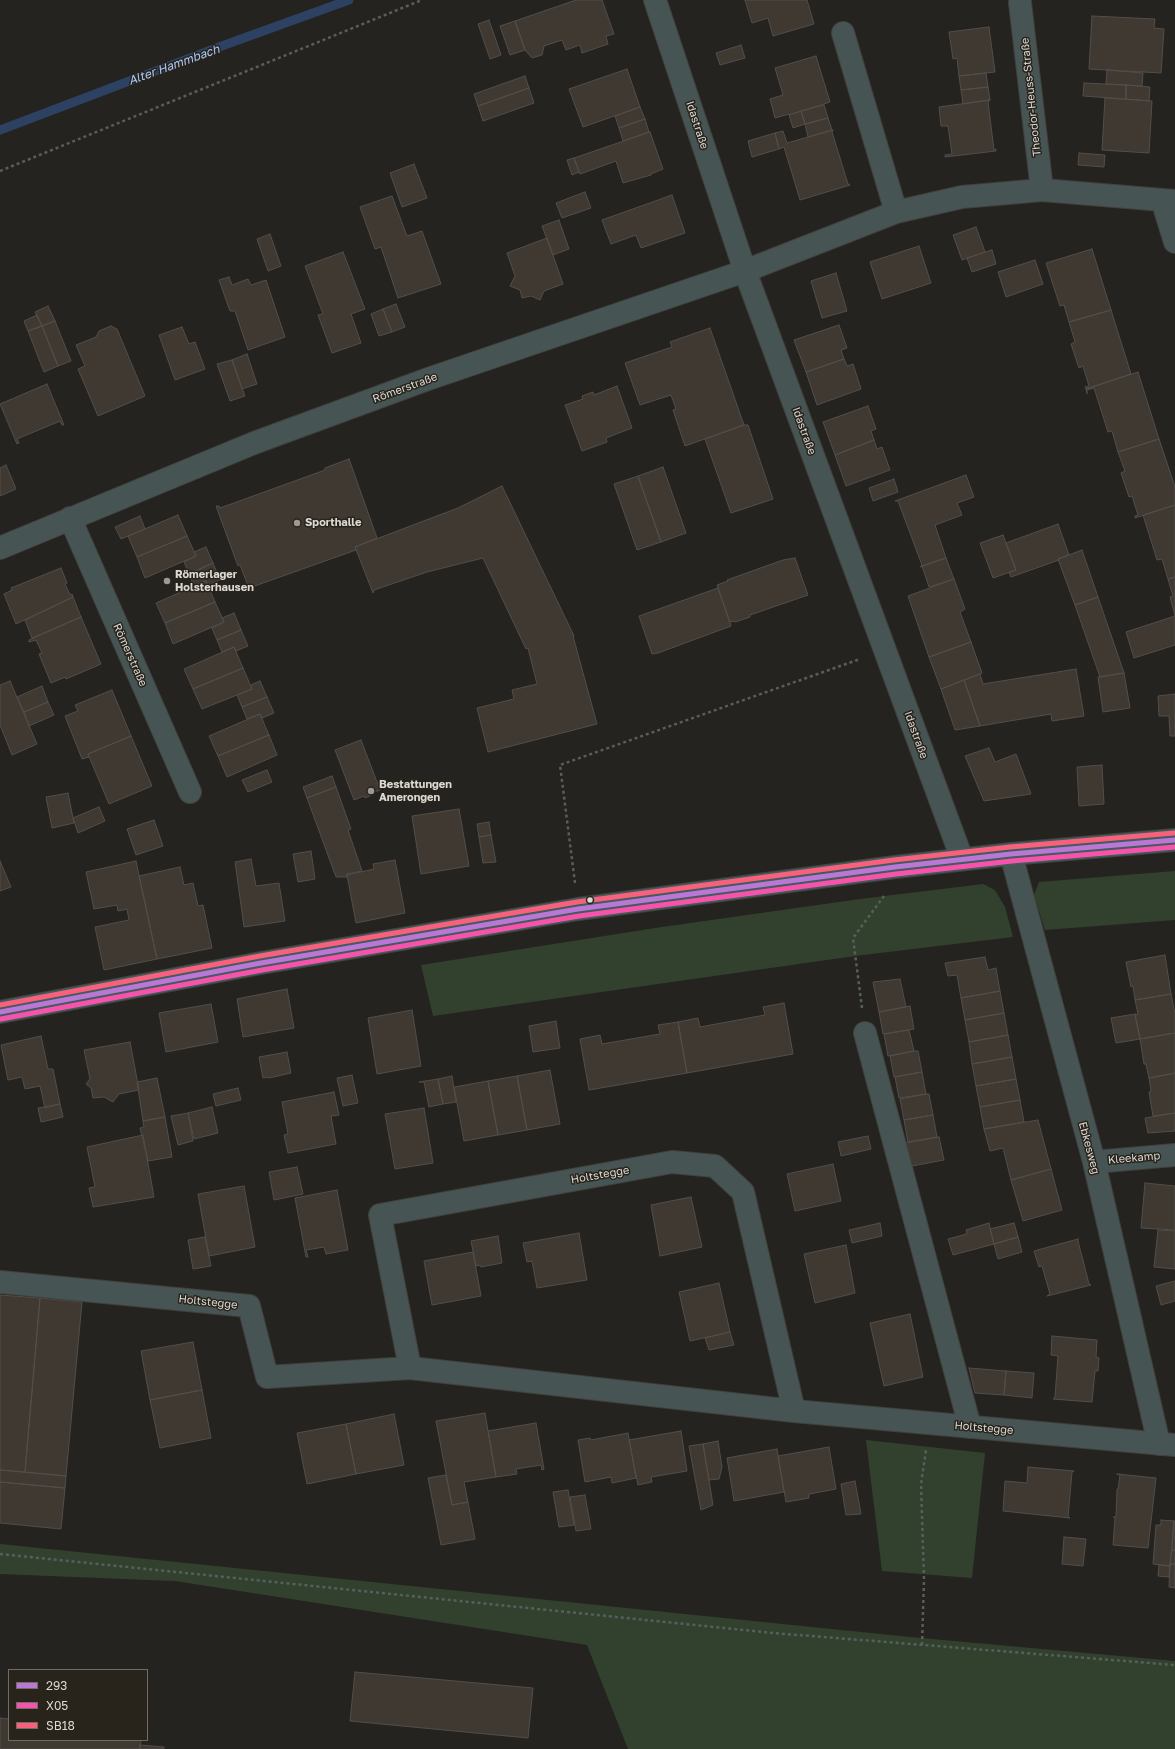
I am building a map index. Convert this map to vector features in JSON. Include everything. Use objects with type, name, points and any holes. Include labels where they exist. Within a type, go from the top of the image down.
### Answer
[{"type":"main road","points":[[0,1012],[261,963],[578,909],[962,859],[1175,840]]},
{"type":"street","name":"Idastraße","points":[[655,0],[745,271],[962,859]]},
{"type":"street","name":"Theodor-Heuss-Straße","points":[[1020,3],[1042,190]]},
{"type":"street","points":[[843,33],[896,212]]},
{"type":"street","points":[[745,271],[896,212],[962,197],[1042,190],[1168,200],[1175,242]]},
{"type":"street","name":"Römerstraße","points":[[0,548],[262,440],[428,379],[745,271]]},
{"type":"street","name":"Römerstraße","points":[[70,518],[190,792]]},
{"type":"street","name":"Ebkesweg","points":[[1011,854],[1094,1162],[1167,1444]]},
{"type":"street","points":[[865,1033],[970,1427]]},
{"type":"street","name":"Kleekamp","points":[[1094,1162],[1175,1155]]},
{"type":"street","name":"Holtstegge","points":[[410,1368],[380,1215],[672,1162],[715,1166],[743,1192],[794,1411]]},
{"type":"street","name":"Holtstegge","points":[[0,1282],[249,1306],[267,1377],[410,1368],[794,1411],[1167,1444]]},
{"type":"path","points":[[0,171],[422,0]]},
{"type":"path","points":[[578,909],[560,765],[885,650]]},
{"type":"path","points":[[865,1033],[853,938],[883,896],[897,888],[895,867]]},
{"type":"path","points":[[922,1645],[924,1579],[921,1484],[930,1424]]},
{"type":"path","points":[[0,1554],[773,1633],[1175,1665]]},
{"type":"green space","points":[[1175,871],[1175,920],[1045,930],[1034,895],[1039,882]]},
{"type":"green space","points":[[983,884],[995,890],[1005,907],[1013,937],[855,956],[433,1016],[421,965],[655,928],[860,899]]},
{"type":"green space","points":[[866,1440],[985,1453],[972,1578],[882,1571]]},
{"type":"green space","points":[[0,1544],[910,1637],[1175,1661],[1175,1749],[628,1749],[587,1645],[175,1581],[0,1574]]},
{"type":"building","points":[[576,0],[602,0],[614,34],[606,36],[608,44],[582,53],[580,45],[566,50],[562,40],[544,46],[542,55],[532,58],[525,50],[515,21]]},
{"type":"building","points":[[745,0],[807,0],[814,24],[773,36],[768,18],[752,23]]},
{"type":"building","points":[[1092,16],[1155,19],[1154,28],[1164,29],[1161,73],[1089,69]]},
{"type":"building","points":[[489,20],[501,55],[490,59],[478,24]]},
{"type":"building","points":[[515,21],[525,50],[510,55],[500,26]]},
{"type":"building","points":[[989,27],[995,72],[959,76],[957,58],[953,59],[949,32]]},
{"type":"building","points":[[741,45],[745,58],[720,65],[716,53]]},
{"type":"building","points":[[816,56],[830,102],[775,118],[770,99],[783,95],[775,68]]},
{"type":"building","points":[[627,69],[640,107],[583,127],[569,89]]},
{"type":"building","points":[[1107,70],[1143,73],[1142,86],[1106,84]]},
{"type":"building","points":[[986,73],[988,87],[961,90],[959,76]]},
{"type":"building","points":[[525,76],[529,88],[478,106],[474,94]]},
{"type":"building","points":[[1084,83],[1126,85],[1126,99],[1083,96]]},
{"type":"building","points":[[1126,85],[1150,87],[1149,101],[1126,99]]},
{"type":"building","points":[[988,87],[990,100],[963,104],[961,90]]},
{"type":"building","points":[[529,88],[534,103],[483,121],[478,106]]},
{"type":"building","points":[[1105,98],[1152,101],[1149,153],[1102,150]]},
{"type":"building","points":[[990,100],[988,102],[994,150],[996,149],[996,151],[945,157],[945,155],[952,154],[948,126],[941,126],[939,107]]},
{"type":"building","points":[[824,105],[828,118],[805,124],[801,111]]},
{"type":"building","points":[[640,107],[645,119],[619,128],[615,116]]},
{"type":"building","points":[[801,111],[805,124],[793,128],[789,115]]},
{"type":"building","points":[[828,118],[832,130],[808,137],[805,124]]},
{"type":"building","points":[[645,119],[649,132],[623,141],[619,128]]},
{"type":"building","points":[[833,130],[832,132],[848,184],[850,185],[800,200],[784,147],[779,149],[775,133],[783,131],[787,143]]},
{"type":"building","points":[[650,132],[663,169],[651,175],[623,183],[616,161],[580,174],[574,158]]},
{"type":"building","points":[[775,133],[779,149],[752,157],[748,141]]},
{"type":"building","points":[[1079,153],[1105,155],[1104,167],[1078,165]]},
{"type":"building","points":[[574,158],[579,172],[572,175],[567,160]]},
{"type":"building","points":[[414,164],[427,198],[402,207],[390,173]]},
{"type":"building","points":[[585,192],[591,208],[562,218],[556,203]]},
{"type":"building","points":[[672,195],[685,233],[641,248],[636,235],[611,244],[602,220]]},
{"type":"building","points":[[392,196],[407,236],[422,231],[441,284],[398,298],[381,247],[375,249],[360,207]]},
{"type":"building","points":[[559,220],[569,249],[553,255],[542,226]]},
{"type":"building","points":[[976,227],[985,252],[962,260],[953,235]]},
{"type":"building","points":[[270,234],[281,266],[268,271],[257,239]]},
{"type":"building","points":[[547,238],[563,284],[544,291],[540,300],[531,296],[522,298],[520,290],[510,286],[515,276],[507,253]]},
{"type":"building","points":[[919,246],[931,283],[882,299],[870,262]]},
{"type":"building","points":[[1092,249],[1111,310],[1069,322],[1064,305],[1060,306],[1046,263]]},
{"type":"building","points":[[992,250],[996,264],[972,272],[967,258]]},
{"type":"building","points":[[343,252],[365,309],[351,314],[361,343],[332,353],[318,315],[323,314],[305,266]]},
{"type":"building","points":[[1035,260],[1043,284],[1006,297],[998,272]]},
{"type":"building","points":[[836,273],[847,311],[822,318],[811,281]]},
{"type":"building","points":[[229,277],[232,285],[248,279],[251,285],[266,280],[285,337],[248,350],[235,311],[230,311],[219,280]]},
{"type":"building","points":[[396,304],[405,327],[392,332],[383,309]]},
{"type":"building","points":[[48,306],[55,321],[42,326],[35,312]]},
{"type":"building","points":[[383,309],[392,332],[379,336],[371,314]]},
{"type":"building","points":[[1111,310],[1131,374],[1086,389],[1085,387],[1089,386],[1083,366],[1079,368],[1071,344],[1075,342],[1069,322]]},
{"type":"building","points":[[37,315],[42,326],[28,331],[24,321]]},
{"type":"building","points":[[55,321],[71,361],[58,366],[42,326]]},
{"type":"building","points":[[839,325],[847,348],[841,350],[844,359],[806,372],[794,340]]},
{"type":"building","points":[[42,326],[58,366],[44,372],[28,331]]},
{"type":"building","points":[[111,326],[117,329],[145,396],[98,416],[78,369],[85,366],[76,345],[96,337],[99,331]]},
{"type":"building","points":[[182,327],[189,344],[195,342],[205,369],[175,380],[159,335]]},
{"type":"building","points":[[710,328],[744,425],[685,446],[673,410],[676,409],[671,395],[640,405],[625,363],[672,347],[670,342]]},
{"type":"building","points":[[247,354],[257,384],[242,389],[232,360]]},
{"type":"building","points":[[844,359],[847,366],[853,364],[861,389],[817,405],[806,372]]},
{"type":"building","points":[[232,360],[245,396],[230,401],[217,364]]},
{"type":"building","points":[[1138,372],[1159,439],[1118,452],[1112,431],[1108,432],[1094,388],[1087,390],[1087,394],[1086,389]]},
{"type":"building","points":[[47,384],[64,425],[62,425],[60,421],[17,439],[19,443],[17,444],[0,404]]},
{"type":"building","points":[[617,386],[632,428],[606,438],[607,442],[582,451],[565,405],[583,399],[582,396],[593,392],[594,395]]},
{"type":"building","points":[[868,406],[876,429],[871,431],[874,440],[835,455],[823,422]]},
{"type":"building","points":[[744,425],[748,425],[773,499],[731,513],[705,439]]},
{"type":"building","points":[[1159,439],[1175,487],[1175,505],[1135,518],[1135,516],[1138,515],[1132,496],[1129,497],[1121,473],[1125,471],[1118,452]]},
{"type":"building","points":[[874,440],[877,449],[882,447],[890,470],[846,486],[835,455]]},
{"type":"building","name":"Sporthalle","points":[[349,459],[377,538],[355,547],[356,550],[249,588],[240,565],[238,566],[216,506],[219,506],[220,508],[325,470],[325,468]]},
{"type":"building","points":[[6,465],[16,489],[0,496],[0,468]]},
{"type":"building","points":[[663,467],[686,533],[661,542],[638,476]]},
{"type":"building","points":[[966,475],[974,497],[957,503],[962,515],[935,525],[946,558],[920,567],[922,565],[898,501],[895,501]]},
{"type":"building","points":[[638,476],[661,542],[637,550],[614,484]]},
{"type":"building","points":[[894,479],[898,492],[873,501],[869,488]]},
{"type":"building","points":[[502,486],[574,636],[597,724],[488,752],[477,708],[514,699],[512,690],[537,684],[528,648],[526,649],[483,558],[427,572],[374,590],[373,593],[355,547],[458,508]]},
{"type":"building","points":[[1175,505],[1175,577],[1168,579],[1162,559],[1157,560],[1143,515]]},
{"type":"building","points":[[178,515],[187,536],[137,557],[128,536]]},
{"type":"building","points":[[140,516],[145,529],[121,539],[115,527]]},
{"type":"building","points":[[1058,524],[1069,555],[1011,577],[1009,573],[1016,570],[1006,543]]},
{"type":"building","points":[[1003,535],[1016,570],[993,578],[980,543]]},
{"type":"building","points":[[187,536],[196,556],[145,578],[137,557]]},
{"type":"building","points":[[206,547],[213,563],[189,574],[184,562],[196,556],[194,552]]},
{"type":"building","points":[[1082,550],[1098,597],[1075,605],[1058,559]]},
{"type":"building","points":[[795,558],[808,595],[750,615],[750,617],[735,622],[730,622],[717,585],[783,560]]},
{"type":"building","points":[[946,558],[954,579],[929,587],[922,566]]},
{"type":"building","points":[[213,563],[220,580],[208,585],[206,581],[194,586],[189,574]]},
{"type":"building","points":[[61,568],[67,583],[65,584],[70,595],[72,594],[73,597],[16,624],[4,594],[12,590],[11,588]]},
{"type":"building","points":[[1175,577],[1175,616],[1170,597],[1173,596],[1168,579]]},
{"type":"building","points":[[954,579],[965,609],[960,612],[971,642],[929,657],[908,596]]},
{"type":"building","points":[[206,581],[215,602],[165,623],[156,603]]},
{"type":"building","points":[[718,588],[731,626],[652,654],[639,616]]},
{"type":"building","points":[[73,597],[81,617],[32,638],[25,620]]},
{"type":"building","points":[[1098,597],[1124,673],[1100,677],[1075,605]]},
{"type":"building","points":[[215,602],[224,622],[173,644],[165,623]]},
{"type":"building","points":[[234,613],[241,630],[217,640],[212,628],[224,622],[222,618]]},
{"type":"building","points":[[1175,616],[1175,645],[1134,658],[1126,632]]},
{"type":"building","points":[[81,617],[101,664],[66,679],[65,677],[51,683],[39,654],[42,653],[36,640],[29,642],[29,640]]},
{"type":"building","points":[[241,630],[248,646],[236,651],[234,647],[222,652],[217,640]]},
{"type":"building","points":[[971,642],[982,673],[941,689],[929,657]]},
{"type":"building","points":[[234,647],[243,668],[193,689],[184,669]]},
{"type":"building","points":[[243,668],[252,689],[202,709],[193,689]]},
{"type":"building","points":[[1076,669],[1084,716],[1052,721],[1051,714],[980,726],[964,680],[980,674],[983,684]]},
{"type":"building","points":[[1124,673],[1130,708],[1103,712],[1098,677]]},
{"type":"building","points":[[964,680],[980,726],[955,730],[941,689]]},
{"type":"building","points":[[10,681],[37,744],[12,755],[0,725],[0,685]]},
{"type":"building","points":[[260,681],[267,697],[242,707],[237,695],[252,689],[251,685]]},
{"type":"building","points":[[42,686],[48,702],[24,712],[17,697]]},
{"type":"building","points":[[112,690],[131,736],[88,754],[89,757],[82,759],[65,716],[78,711],[75,705]]},
{"type":"building","points":[[1175,694],[1175,736],[1170,736],[1169,716],[1159,716],[1158,696]]},
{"type":"building","points":[[267,697],[274,713],[262,718],[260,714],[247,719],[242,707]]},
{"type":"building","points":[[48,702],[54,715],[29,726],[24,712]]},
{"type":"building","points":[[260,714],[269,735],[218,756],[209,736]]},
{"type":"building","points":[[269,735],[277,755],[227,777],[218,756]]},
{"type":"building","points":[[131,736],[152,786],[109,804],[88,754]]},
{"type":"building","points":[[361,740],[380,790],[369,794],[370,796],[365,798],[364,796],[354,800],[335,750]]},
{"type":"building","points":[[989,748],[995,762],[1016,754],[1031,794],[984,801],[965,756]]},
{"type":"building","points":[[1102,765],[1104,804],[1079,806],[1077,767]]},
{"type":"building","points":[[267,770],[272,782],[248,792],[242,780]]},
{"type":"building","points":[[332,776],[336,787],[307,798],[303,787]]},
{"type":"building","points":[[336,787],[351,829],[348,830],[362,871],[346,874],[347,877],[336,877],[307,798]]},
{"type":"building","points":[[68,793],[74,823],[52,828],[46,797]]},
{"type":"building","points":[[99,807],[105,821],[78,833],[73,818]]},
{"type":"building","points":[[459,809],[469,866],[421,874],[412,816]]},
{"type":"building","points":[[154,820],[163,846],[136,855],[127,829]]},
{"type":"building","points":[[489,822],[491,835],[479,837],[477,824]]},
{"type":"building","points":[[491,835],[496,862],[483,863],[479,837]]},
{"type":"building","points":[[311,851],[315,879],[298,882],[293,854]]},
{"type":"building","points":[[251,859],[256,886],[279,883],[285,921],[244,927],[235,862]]},
{"type":"building","points":[[395,860],[405,913],[356,923],[347,875],[374,869],[373,864]]},
{"type":"building","points":[[0,861],[11,887],[0,891]]},
{"type":"building","points":[[136,861],[157,959],[104,970],[95,927],[129,920],[127,909],[118,911],[117,905],[94,909],[86,872]]},
{"type":"building","points":[[180,867],[184,885],[193,883],[198,906],[203,905],[212,948],[157,959],[139,876]]},
{"type":"building","points":[[1165,955],[1171,994],[1135,1000],[1133,986],[1131,987],[1126,962]]},
{"type":"building","points":[[985,957],[988,970],[996,968],[1000,991],[961,998],[957,975],[948,976],[945,963]]},
{"type":"building","points":[[900,979],[906,1007],[879,1012],[873,982]]},
{"type":"building","points":[[287,989],[294,1028],[243,1037],[237,999]]},
{"type":"building","points":[[1000,991],[1004,1013],[965,1020],[961,998]]},
{"type":"building","points":[[1171,994],[1175,1014],[1175,1033],[1140,1039],[1135,1015],[1138,1014],[1135,1000]]},
{"type":"building","points":[[784,1003],[793,1054],[687,1073],[678,1022],[698,1018],[700,1027],[765,1015],[763,1007]]},
{"type":"building","points":[[211,1004],[218,1042],[166,1052],[159,1013]]},
{"type":"building","points":[[910,1006],[914,1029],[883,1034],[879,1012]]},
{"type":"building","points":[[412,1010],[421,1066],[377,1074],[368,1018]]},
{"type":"building","points":[[1004,1013],[1008,1035],[969,1042],[965,1020]]},
{"type":"building","points":[[1135,1014],[1140,1039],[1116,1043],[1111,1018]]},
{"type":"building","points":[[556,1021],[560,1048],[533,1052],[529,1026]]},
{"type":"building","points":[[678,1022],[687,1073],[589,1090],[580,1039],[600,1035],[602,1044],[660,1034],[658,1025]]},
{"type":"building","points":[[909,1030],[914,1051],[888,1056],[884,1034]]},
{"type":"building","points":[[1175,1033],[1175,1073],[1149,1078],[1146,1064],[1144,1064],[1140,1039]]},
{"type":"building","points":[[1008,1035],[1012,1057],[972,1064],[969,1042]]},
{"type":"building","points":[[41,1036],[48,1069],[53,1069],[60,1104],[45,1108],[40,1086],[25,1089],[22,1077],[8,1080],[1,1045]]},
{"type":"building","points":[[130,1042],[139,1090],[119,1094],[113,1102],[104,1097],[93,1098],[91,1088],[86,1084],[90,1079],[84,1050]]},
{"type":"building","points":[[918,1051],[922,1072],[894,1077],[890,1056]]},
{"type":"building","points":[[287,1052],[291,1073],[263,1078],[259,1057]]},
{"type":"building","points":[[1012,1057],[1016,1079],[976,1086],[972,1064]]},
{"type":"building","points":[[550,1070],[560,1124],[527,1130],[517,1076]]},
{"type":"building","points":[[922,1072],[926,1094],[899,1098],[895,1077]]},
{"type":"building","points":[[1175,1073],[1175,1113],[1153,1116],[1149,1092],[1151,1091],[1149,1078]]},
{"type":"building","points":[[352,1075],[358,1103],[343,1106],[337,1078]]},
{"type":"building","points":[[452,1076],[456,1102],[443,1104],[438,1079]]},
{"type":"building","points":[[517,1076],[527,1130],[498,1135],[488,1081]]},
{"type":"building","points":[[157,1078],[165,1117],[143,1121],[137,1082]]},
{"type":"building","points":[[438,1079],[443,1104],[429,1107],[424,1082],[419,1082]]},
{"type":"building","points":[[1016,1079],[1020,1100],[980,1107],[976,1086]]},
{"type":"building","points":[[488,1081],[498,1135],[464,1141],[454,1087]]},
{"type":"building","points":[[238,1088],[241,1100],[216,1106],[213,1094]]},
{"type":"building","points":[[334,1092],[339,1115],[331,1116],[336,1144],[288,1153],[284,1135],[288,1134],[282,1102]]},
{"type":"building","points":[[929,1094],[933,1115],[904,1120],[900,1099]]},
{"type":"building","points":[[1020,1100],[1024,1122],[984,1129],[980,1107]]},
{"type":"building","points":[[60,1104],[63,1117],[41,1122],[38,1108]]},
{"type":"building","points":[[212,1107],[218,1133],[194,1139],[188,1113]]},
{"type":"building","points":[[424,1108],[433,1163],[395,1169],[385,1114]]},
{"type":"building","points":[[188,1113],[193,1141],[178,1145],[171,1116]]},
{"type":"building","points":[[1175,1113],[1175,1131],[1148,1133],[1145,1118]]},
{"type":"building","points":[[933,1115],[937,1137],[908,1142],[904,1120]]},
{"type":"building","points":[[165,1117],[172,1157],[148,1161],[140,1128],[144,1127],[143,1121]]},
{"type":"building","points":[[1038,1120],[1051,1169],[1011,1180],[1003,1148],[990,1151],[984,1129]]},
{"type":"building","points":[[143,1135],[154,1197],[93,1207],[89,1188],[95,1187],[87,1147]]},
{"type":"building","points":[[868,1136],[871,1149],[841,1156],[838,1142]]},
{"type":"building","points":[[939,1137],[944,1160],[912,1166],[906,1143]]},
{"type":"building","points":[[833,1164],[841,1201],[795,1211],[787,1174]]},
{"type":"building","points":[[297,1167],[303,1194],[274,1200],[269,1172]]},
{"type":"building","points":[[1051,1169],[1062,1210],[1023,1221],[1011,1180]]},
{"type":"building","points":[[1145,1183],[1175,1186],[1175,1230],[1141,1228]]},
{"type":"building","points":[[244,1186],[255,1247],[209,1256],[198,1194]]},
{"type":"building","points":[[337,1190],[348,1250],[326,1254],[324,1247],[306,1250],[308,1257],[306,1257],[295,1198]]},
{"type":"building","points":[[691,1197],[702,1247],[660,1256],[651,1205]]},
{"type":"building","points":[[880,1223],[882,1236],[852,1243],[849,1230]]},
{"type":"building","points":[[989,1223],[994,1244],[953,1255],[948,1239],[967,1234],[966,1230]]},
{"type":"building","points":[[1014,1223],[1018,1237],[994,1244],[990,1229]]},
{"type":"building","points":[[1158,1230],[1175,1231],[1175,1269],[1154,1267]]},
{"type":"building","points":[[579,1233],[587,1280],[537,1288],[532,1261],[527,1262],[523,1243]]},
{"type":"building","points":[[498,1236],[502,1263],[481,1267],[480,1265],[476,1266],[471,1241]]},
{"type":"building","points":[[205,1237],[211,1266],[193,1269],[188,1240]]},
{"type":"building","points":[[1018,1237],[1022,1252],[998,1259],[994,1244]]},
{"type":"building","points":[[1078,1239],[1089,1284],[1091,1285],[1047,1296],[1050,1294],[1042,1266],[1039,1267],[1034,1251]]},
{"type":"building","points":[[846,1245],[855,1293],[815,1303],[804,1254]]},
{"type":"building","points":[[473,1252],[481,1296],[432,1305],[424,1261]]},
{"type":"building","points":[[1175,1281],[1175,1301],[1161,1305],[1156,1286]]},
{"type":"building","points":[[719,1283],[730,1332],[690,1341],[679,1292]]},
{"type":"building","points":[[0,1295],[40,1298],[25,1472],[0,1470]]},
{"type":"building","points":[[40,1298],[82,1302],[66,1476],[25,1472]]},
{"type":"building","points":[[910,1314],[923,1377],[884,1386],[870,1323]]},
{"type":"building","points":[[730,1332],[734,1345],[709,1350],[705,1338]]},
{"type":"building","points":[[1052,1336],[1097,1340],[1096,1357],[1099,1358],[1098,1371],[1095,1371],[1092,1402],[1053,1399],[1055,1397],[1058,1356],[1051,1355]]},
{"type":"building","points":[[193,1342],[202,1390],[150,1400],[141,1351]]},
{"type":"building","points":[[969,1368],[1006,1371],[1004,1395],[975,1393]]},
{"type":"building","points":[[1006,1371],[1034,1373],[1032,1398],[1004,1395]]},
{"type":"building","points":[[202,1390],[211,1438],[160,1448],[150,1400]]},
{"type":"building","points":[[485,1413],[496,1477],[464,1482],[468,1502],[452,1505],[436,1421]]},
{"type":"building","points":[[394,1414],[404,1465],[356,1474],[346,1424]]},
{"type":"building","points":[[536,1423],[544,1469],[542,1470],[541,1465],[516,1469],[517,1474],[496,1477],[488,1431]]},
{"type":"building","points":[[346,1424],[356,1474],[307,1484],[297,1433]]},
{"type":"building","points":[[681,1431],[687,1471],[651,1477],[652,1482],[638,1485],[629,1440]]},
{"type":"building","points":[[628,1433],[636,1478],[612,1483],[611,1477],[585,1482],[578,1440],[590,1438],[591,1440]]},
{"type":"building","points":[[718,1441],[722,1467],[719,1479],[709,1480],[703,1444]]},
{"type":"building","points":[[703,1444],[713,1505],[701,1510],[689,1446]]},
{"type":"building","points":[[829,1447],[836,1489],[809,1494],[809,1498],[786,1502],[778,1456]]},
{"type":"building","points":[[777,1449],[784,1492],[734,1501],[727,1458]]},
{"type":"building","points":[[1028,1467],[1074,1471],[1072,1472],[1068,1517],[1070,1518],[1003,1511],[1005,1481],[1027,1483]]},
{"type":"building","points":[[0,1470],[66,1476],[65,1488],[0,1482]]},
{"type":"building","points":[[1117,1474],[1156,1478],[1148,1548],[1113,1545],[1115,1518],[1113,1517],[1116,1517],[1117,1489],[1120,1475]]},
{"type":"building","points":[[446,1475],[452,1505],[468,1502],[475,1539],[441,1545],[428,1478]]},
{"type":"building","points":[[855,1481],[861,1514],[846,1515],[841,1484]]},
{"type":"building","points":[[0,1482],[65,1488],[61,1529],[0,1523]]},
{"type":"building","points":[[568,1490],[574,1525],[559,1527],[553,1492]]},
{"type":"building","points":[[585,1495],[591,1529],[576,1531],[570,1497]]},
{"type":"building","points":[[1161,1520],[1174,1521],[1170,1566],[1153,1564],[1156,1525],[1161,1525]]},
{"type":"building","points":[[1174,1521],[1175,1550],[1172,1550]]},
{"type":"building","points":[[1064,1537],[1086,1539],[1083,1566],[1062,1564]]},
{"type":"building","points":[[1172,1550],[1175,1550],[1175,1564],[1170,1564]]},
{"type":"building","points":[[1170,1564],[1175,1564],[1175,1588],[1169,1587]]},
{"type":"building","points":[[1159,1565],[1170,1566],[1169,1577],[1158,1576]]},
{"type":"building","points":[[355,1672],[533,1688],[528,1738],[350,1721]]},
{"type":"building","points":[[0,1718],[8,1719],[8,1741],[141,1741],[140,1749],[0,1749]]},
{"type":"building","points":[[140,1745],[164,1747],[164,1749],[140,1749]]},
{"type":"waterway","name":"Alter Hammbach","points":[[0,130],[219,47],[349,0]]},
{"type":"transit line","name":"SB18","points":[[0,1005],[260,956],[577,902],[894,860],[1010,847],[1174,833]]},
{"type":"transit line","name":"293","points":[[0,1012],[261,963],[578,909],[895,867],[1011,854],[1175,840]]},
{"type":"transit line","name":"X05","points":[[1,1019],[262,970],[579,916],[896,874],[1012,861],[1175,847]]},
{"type":"place","name":"Sporthalle","points":[[297,523]]},
{"type":"place","name":"Römerlager Holsterhausen","points":[[167,581]]},
{"type":"place","name":"Bestattungen Amerongen","points":[[371,791]]}]
